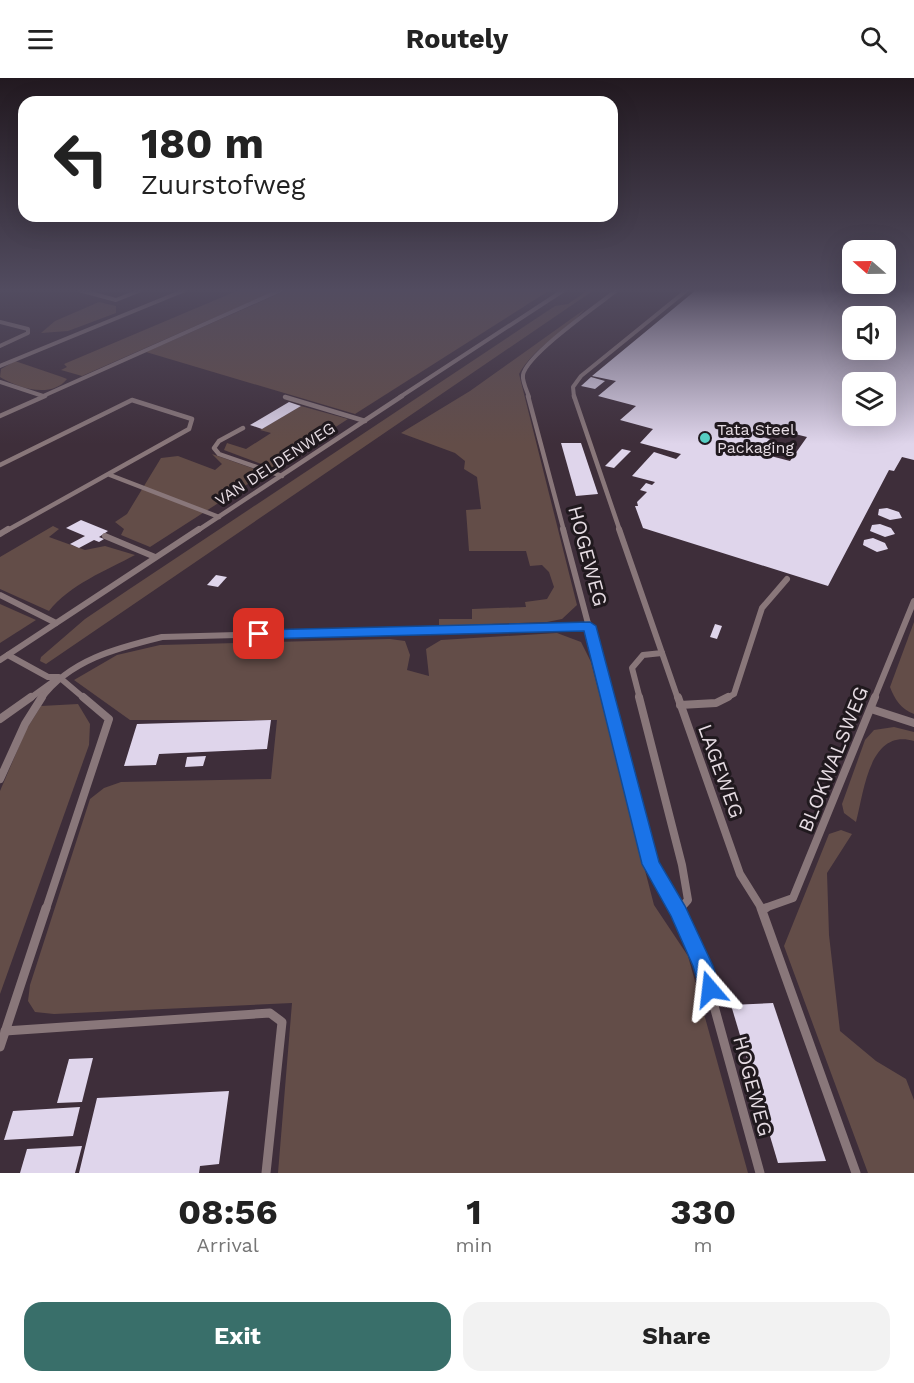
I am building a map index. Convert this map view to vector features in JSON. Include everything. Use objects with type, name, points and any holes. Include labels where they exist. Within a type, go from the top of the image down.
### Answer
[{"type":"lane","points":[[0,366],[61,341]]},
{"type":"lane","points":[[0,416],[168,341]]},
{"type":"lane","name":"VAN DELDENWEG","points":[[0,660],[486,341]]},
{"type":"lane","name":"HOGEWEG","points":[[552,341],[528,364],[523,375],[651,864],[678,911],[703,966],[760,1173]]},
{"type":"lane","name":"LAGEWEG","points":[[624,341],[581,376],[573,387],[575,404],[740,874],[762,909],[856,1173]]},
{"type":"lane","points":[[0,382],[44,397]]},
{"type":"lane","points":[[285,397],[365,421]]},
{"type":"lane","points":[[0,465],[132,400],[192,419],[189,429],[110,475],[0,534]]},
{"type":"lane","points":[[243,428],[219,441],[214,448],[219,454],[282,476]]},
{"type":"lane","points":[[110,475],[219,517]]},
{"type":"lane","points":[[105,536],[155,557]]},
{"type":"lane","points":[[680,705],[716,703],[734,694],[762,608],[787,579]]},
{"type":"lane","points":[[0,595],[56,623]]},
{"type":"lane","name":"BLOKWALSWEG","points":[[762,909],[793,898],[914,601]]},
{"type":"lane","points":[[0,719],[59,677],[116,648],[162,637],[590,626]]},
{"type":"lane","points":[[662,653],[643,655],[632,668],[682,865],[688,900],[678,911]]},
{"type":"lane","points":[[0,1047],[109,718],[59,677],[48,677],[8,655]]},
{"type":"lane","points":[[0,779],[20,732],[59,677]]},
{"type":"lane","points":[[871,709],[914,723]]},
{"type":"lane","points":[[5,1030],[270,1013],[282,1022],[266,1173]]},
{"type":"shaded area","points":[[118,341],[161,341],[82,376],[61,370],[67,367],[64,364]]},
{"type":"shaded area","points":[[171,341],[470,341],[355,414],[146,352]]},
{"type":"shaded area","points":[[502,341],[519,341],[46,664],[40,661],[41,657],[85,619]]},
{"type":"shaded area","points":[[540,341],[549,341],[533,355],[519,374],[577,605],[562,619],[547,622],[439,626],[439,619],[472,619],[472,609],[526,607],[525,602],[547,599],[554,587],[549,572],[542,565],[530,566],[526,551],[469,551],[466,510],[481,509],[477,477],[464,469],[465,461],[455,453],[401,433],[470,391]]},
{"type":"shaded area","points":[[15,361],[67,379],[52,389],[44,390],[16,385],[0,377],[1,369]]},
{"type":"shaded area","points":[[301,406],[348,419],[272,468],[224,450],[227,443],[246,449],[271,433],[260,430]]},
{"type":"shaded area","points":[[212,454],[263,472],[262,475],[150,547],[121,535],[124,529],[115,522],[127,514],[161,458],[178,456],[215,470],[222,464]]},
{"type":"shaded area","points":[[53,526],[59,529],[49,537],[85,550],[105,546],[135,555],[67,593],[49,611],[0,589],[0,557]]},
{"type":"shaded area","points":[[0,604],[36,620],[0,643]]},
{"type":"shaded area","points":[[914,622],[914,714],[899,704],[890,687]]},
{"type":"shaded area","points":[[557,633],[581,642],[591,662],[654,905],[688,956],[748,1173],[278,1173],[292,1003],[54,1014],[35,1012],[28,1001],[30,985],[90,799],[104,788],[121,782],[271,779],[277,720],[130,720],[74,680],[117,655],[160,645],[390,639],[405,641],[410,655],[407,670],[429,676],[426,649],[441,640]]},
{"type":"shaded area","points":[[78,704],[90,724],[89,745],[0,994],[0,791],[26,730],[41,706]]},
{"type":"shaded area","points":[[894,727],[914,732],[914,741],[899,740],[887,744],[878,753],[866,780],[856,822],[844,813],[842,804],[865,740],[874,730]]},
{"type":"shaded area","points":[[841,830],[852,834],[827,873],[829,935],[840,1031],[876,1061],[906,1079],[914,1100],[914,1173],[868,1173],[784,946],[829,834]]},
{"type":"building","name":"Tata Steel Packaging","points":[[634,341],[842,341],[842,360],[896,360],[896,341],[914,341],[914,460],[902,457],[894,471],[889,470],[828,586],[643,528],[635,506],[638,506],[637,502],[647,492],[640,490],[646,483],[652,485],[655,482],[632,476],[654,452],[676,459],[681,454],[640,443],[653,429],[620,420],[636,406],[598,396],[616,381],[592,376]],"holes":[[[771,428],[807,437],[790,461],[747,450],[764,453],[771,444],[766,443],[770,439],[758,436],[763,430],[769,432]]]},
{"type":"building","points":[[591,377],[605,381],[595,389],[581,386]]},
{"type":"building","points":[[289,402],[301,406],[262,429],[250,425]]},
{"type":"building","points":[[561,443],[581,443],[598,494],[576,496]]},
{"type":"building","points":[[622,449],[631,451],[614,468],[605,466]]},
{"type":"building","points":[[887,508],[899,512],[902,518],[890,520],[878,515],[879,509]]},
{"type":"building","points":[[81,520],[108,531],[99,537],[104,539],[99,542],[94,540],[79,548],[70,544],[85,536],[66,528]]},
{"type":"building","points":[[880,524],[891,528],[895,534],[885,537],[870,531],[872,525]]},
{"type":"building","points":[[873,538],[885,543],[888,549],[877,552],[863,545],[864,540]]},
{"type":"building","points":[[216,575],[227,577],[218,587],[207,585]]},
{"type":"building","points":[[715,624],[722,626],[717,639],[710,637]]},
{"type":"building","points":[[271,720],[267,749],[159,754],[156,765],[124,766],[137,724]]},
{"type":"building","points":[[206,756],[203,766],[185,767],[187,757]]},
{"type":"building","points":[[773,1003],[826,1161],[778,1163],[731,1005]]},
{"type":"building","points":[[93,1058],[82,1102],[57,1103],[69,1059]]},
{"type":"building","points":[[229,1091],[219,1164],[200,1166],[199,1173],[79,1173],[97,1098]]},
{"type":"building","points":[[80,1107],[73,1136],[4,1140],[13,1111]]},
{"type":"building","points":[[82,1146],[75,1173],[20,1173],[27,1149]]},
{"type":"place","name":"Tata Steel Packaging","points":[[705,438]]},
{"type":"route","points":[[259,634],[590,626],[651,864],[678,911],[703,966],[710,989]]}]
